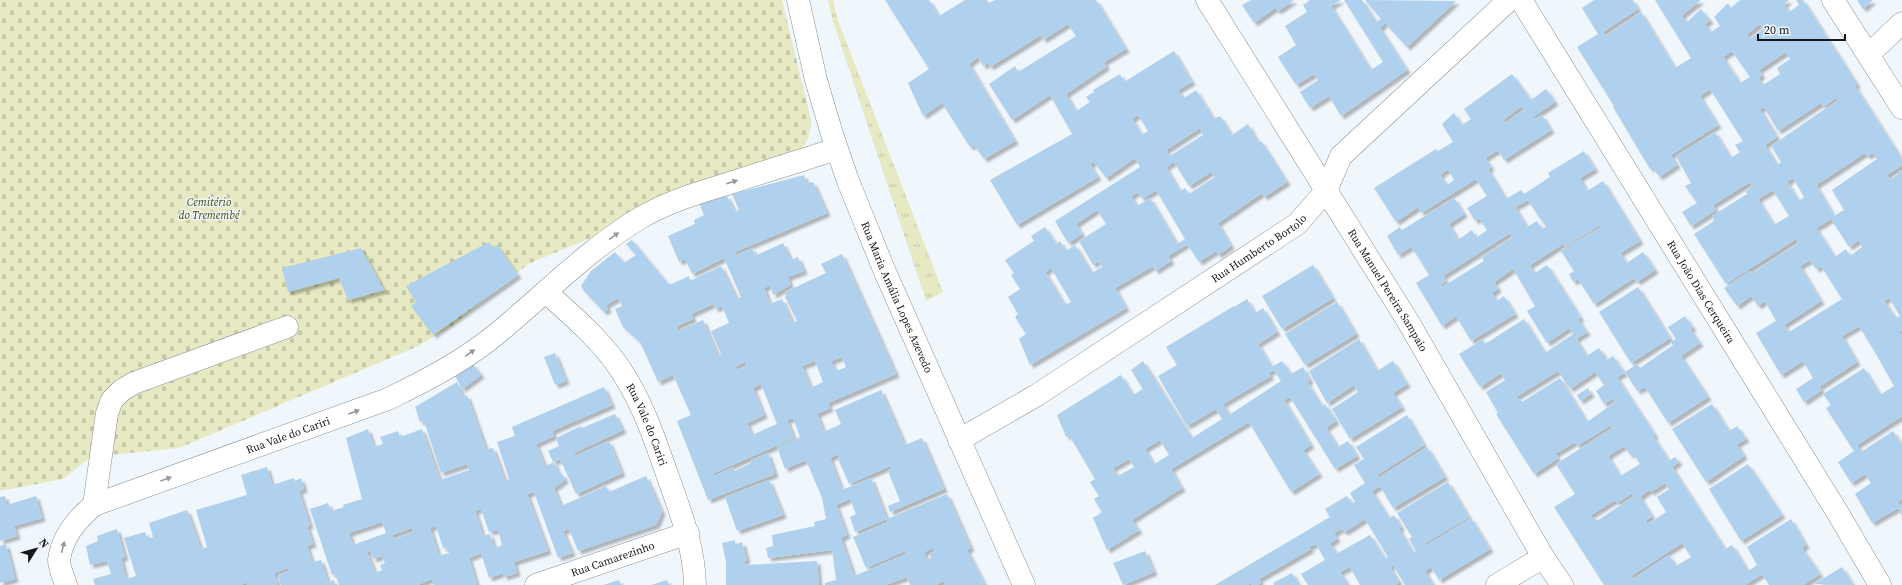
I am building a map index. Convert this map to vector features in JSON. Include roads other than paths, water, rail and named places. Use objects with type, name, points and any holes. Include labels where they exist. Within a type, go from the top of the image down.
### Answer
[{"type":"street","name":"Rua Maria Amália Lopes Azevedo","points":[[798,0],[816,80],[836,149],[885,272],[1024,585]]},
{"type":"street","name":"Rua Manuel Pereira Sampaio","points":[[1207,0],[1409,323],[1543,557],[1562,585]]},
{"type":"street","name":"Rua Humberto Bortolo","points":[[959,440],[1037,395],[1297,224],[1326,190],[1341,156],[1509,0]]},
{"type":"street","name":"Rua João Dias Cerqueira","points":[[1521,0],[1836,510],[1880,585]]},
{"type":"street","points":[[1833,0],[1902,108]]},
{"type":"street","points":[[1868,55],[1902,23]]},
{"type":"street","name":"Rua Vale do Cariri","points":[[66,585],[59,562],[65,538],[80,517],[94,506],[388,400],[426,381],[493,337],[612,237],[637,220],[660,208],[702,192],[836,149]]},
{"type":"street","name":"Rua Vale do Cariri","points":[[546,292],[613,358],[634,391],[650,427],[688,533],[694,568],[695,585]]},
{"type":"street","points":[[94,506],[107,413],[112,400],[122,390],[159,373],[287,327]]},
{"type":"street","name":"Rua Camarezinho","points":[[536,585],[688,533]]},
{"type":"street","points":[[1497,585],[1543,557]]},
{"type":"park label","name":"Cemitério do Tremembé","points":[[209,208]]}]
